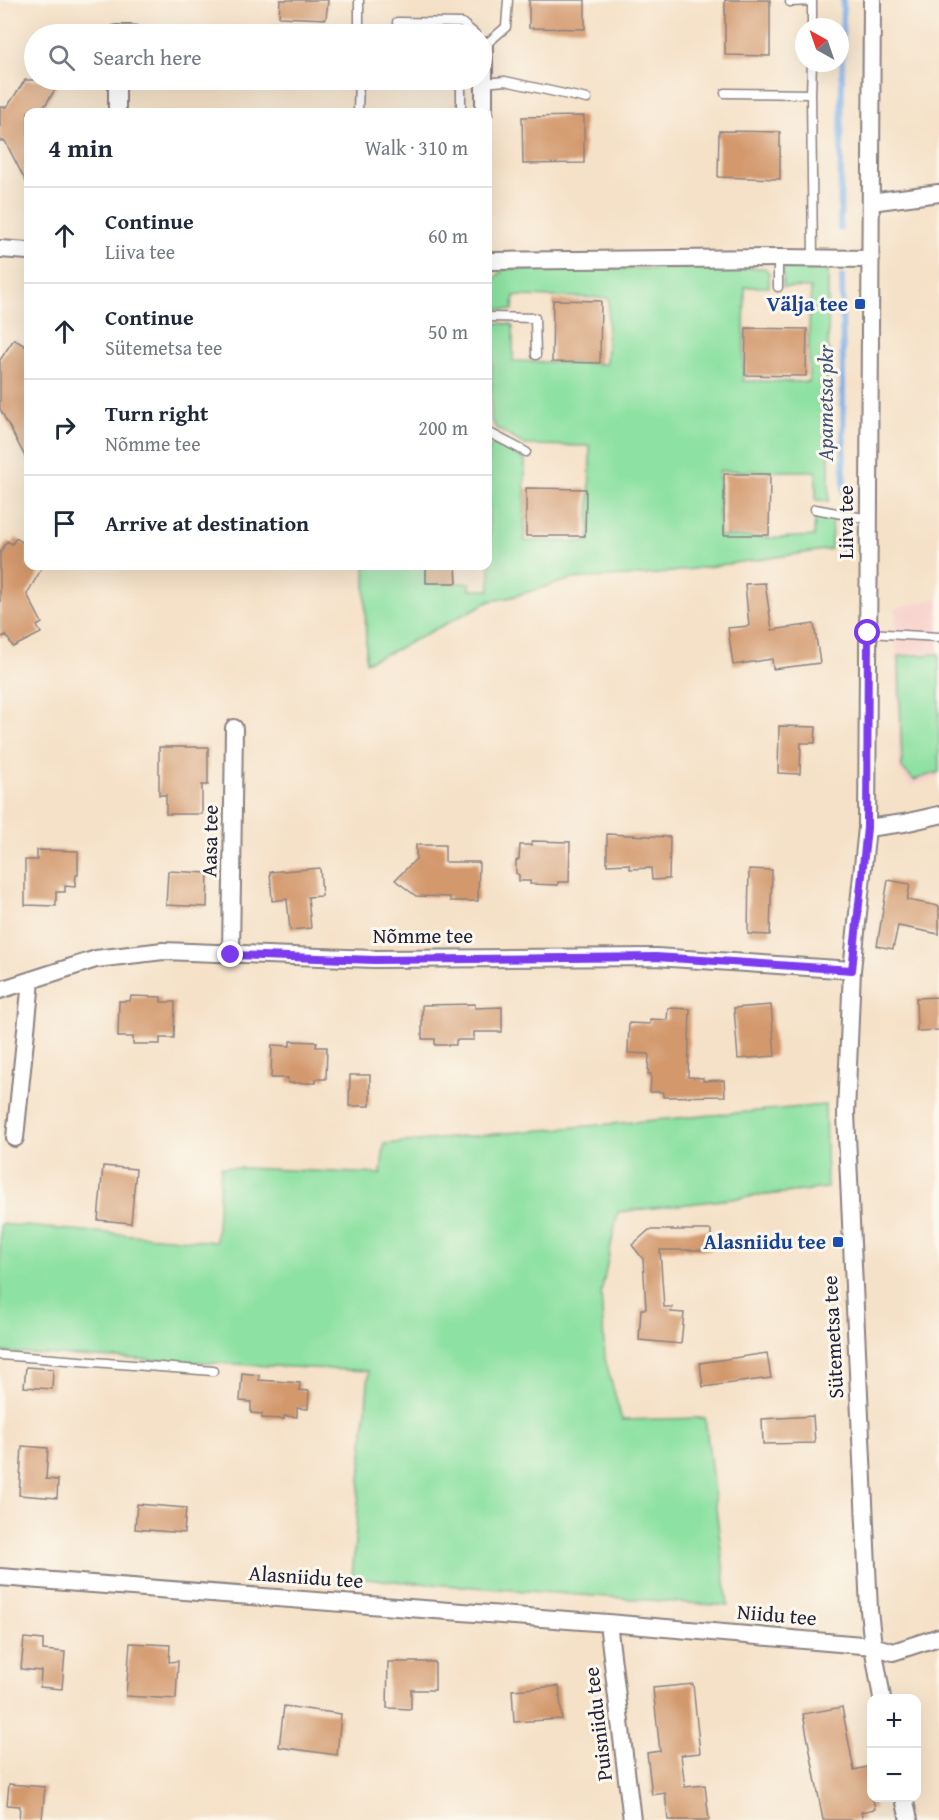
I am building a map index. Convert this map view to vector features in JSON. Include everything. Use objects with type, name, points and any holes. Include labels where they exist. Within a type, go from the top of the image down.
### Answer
[{"type":"street","name":"Liiva tee","points":[[867,828],[872,0]]},
{"type":"street","points":[[117,90],[117,108]]},
{"type":"street","points":[[483,90],[484,108]]},
{"type":"street","points":[[871,202],[939,193]]},
{"type":"street","points":[[0,249],[24,251]]},
{"type":"street","points":[[492,261],[871,259]]},
{"type":"street","name":"Aasa tee","points":[[231,955],[234,728]]},
{"type":"street","points":[[867,828],[904,824],[939,814]]},
{"type":"street","name":"Sütemetsa tee","points":[[867,828],[852,970],[846,1114],[866,1544],[873,1646],[881,1694]]},
{"type":"street","name":"Nõmme tee","points":[[0,990],[96,959],[163,951],[374,960],[656,957],[852,970]]},
{"type":"street","points":[[15,1138],[31,981]]},
{"type":"street","name":"Alasniidu tee","points":[[0,1577],[608,1623]]},
{"type":"street","name":"Niidu tee","points":[[608,1623],[873,1646],[893,1652],[939,1637]]},
{"type":"street","name":"Puisniidu tee","points":[[608,1623],[632,1820]]},
{"type":"street","points":[[905,1802],[909,1820]]},
{"type":"lane","points":[[359,0],[359,24]]},
{"type":"lane","points":[[492,35],[506,27],[508,0]]},
{"type":"lane","points":[[790,2],[812,1],[812,18]]},
{"type":"lane","points":[[397,22],[463,24]]},
{"type":"lane","points":[[812,72],[813,258]]},
{"type":"lane","points":[[492,79],[587,99]]},
{"type":"lane","points":[[358,108],[359,90]]},
{"type":"lane","points":[[461,90],[461,108]]},
{"type":"lane","points":[[725,93],[812,94]]},
{"type":"lane","points":[[778,258],[778,287]]},
{"type":"lane","points":[[492,317],[535,318],[536,355]]},
{"type":"lane","points":[[492,434],[526,452]]},
{"type":"lane","points":[[815,509],[869,519]]},
{"type":"lane","points":[[868,633],[939,637]]},
{"type":"lane","points":[[0,1355],[213,1371]]},
{"type":"shaded area","points":[[939,598],[939,778],[911,786],[899,770],[895,608]]},
{"type":"green space","points":[[765,268],[769,273],[769,287],[745,287],[743,381],[809,382],[811,288],[783,287],[783,270],[786,268],[828,269],[829,501],[816,500],[816,471],[719,471],[719,536],[778,538],[814,536],[815,517],[832,517],[831,549],[658,574],[572,579],[490,601],[393,651],[366,662],[365,570],[426,570],[426,583],[470,583],[470,590],[490,590],[492,444],[494,443],[525,460],[524,541],[589,542],[590,446],[525,445],[496,428],[492,422],[493,326],[495,323],[511,324],[513,327],[513,361],[606,364],[609,298],[514,296],[513,310],[497,309],[493,304],[494,279],[504,269]]},
{"type":"green space","points":[[939,654],[939,772],[914,780],[902,768],[899,656]]},
{"type":"green space","points":[[825,1105],[827,1188],[618,1212],[601,1293],[605,1359],[622,1420],[705,1418],[728,1606],[352,1578],[369,1371],[0,1352],[0,1224],[216,1242],[221,1167],[381,1174],[384,1144]]},
{"type":"building","points":[[280,0],[328,0],[326,19],[279,17]]},
{"type":"building","points":[[529,0],[585,0],[585,29],[529,28]]},
{"type":"building","points":[[725,0],[770,0],[770,56],[725,55]]},
{"type":"building","points":[[24,82],[24,90],[55,90],[44,108],[24,108],[24,178],[5,141],[0,141],[0,107],[7,107]]},
{"type":"building","points":[[584,116],[584,163],[523,164],[522,117]]},
{"type":"building","points":[[719,131],[780,132],[780,179],[718,177]]},
{"type":"building","points":[[553,300],[601,301],[600,363],[552,362]]},
{"type":"building","points":[[746,328],[807,329],[806,376],[745,375]]},
{"type":"building","points":[[14,339],[24,345],[24,454],[0,409],[0,360]]},
{"type":"building","points":[[724,474],[770,474],[769,535],[724,535]]},
{"type":"building","points":[[526,488],[586,489],[585,536],[526,536]]},
{"type":"building","points":[[16,538],[24,543],[24,570],[41,570],[27,594],[42,623],[37,626],[41,633],[13,647],[6,635],[0,638],[0,553],[7,541],[12,544]]},
{"type":"building","points":[[426,570],[456,570],[457,583],[426,583]]},
{"type":"building","points":[[765,583],[772,630],[814,624],[820,663],[773,669],[772,659],[733,665],[728,628],[749,626],[745,584]]},
{"type":"building","points":[[779,726],[816,727],[815,743],[801,743],[800,774],[778,773]]},
{"type":"building","points":[[159,747],[208,747],[208,785],[202,785],[202,814],[166,814],[166,795],[159,795]]},
{"type":"building","points":[[607,834],[670,837],[669,879],[652,880],[651,868],[630,869],[629,864],[607,865]]},
{"type":"building","points":[[532,841],[570,842],[569,882],[558,882],[558,885],[530,884],[530,881],[519,881],[516,861],[519,859],[520,845],[532,845]]},
{"type":"building","points":[[416,845],[445,845],[445,862],[479,862],[478,901],[450,901],[450,897],[416,896],[395,880],[416,859]]},
{"type":"building","points":[[37,850],[78,851],[78,875],[76,875],[75,887],[65,886],[65,892],[56,892],[56,906],[25,905],[25,860],[37,860]]},
{"type":"building","points":[[320,868],[322,896],[308,897],[311,928],[290,930],[287,899],[272,901],[270,872]]},
{"type":"building","points":[[749,869],[772,870],[770,935],[748,934]]},
{"type":"building","points":[[168,871],[208,873],[207,907],[166,905]]},
{"type":"building","points":[[888,880],[910,884],[907,900],[939,906],[939,934],[898,926],[893,949],[877,946]]},
{"type":"building","points":[[131,996],[161,997],[161,1002],[175,1002],[174,1038],[160,1038],[160,1044],[133,1044],[133,1037],[118,1037],[119,1001],[130,1001]]},
{"type":"building","points":[[939,997],[939,1030],[917,1031],[916,998]]},
{"type":"building","points":[[475,1004],[475,1008],[502,1007],[502,1032],[474,1032],[474,1040],[456,1040],[456,1045],[435,1045],[435,1039],[422,1039],[422,1005]]},
{"type":"building","points":[[771,1005],[775,1056],[738,1059],[734,1008]]},
{"type":"building","points":[[668,1008],[690,1009],[688,1077],[703,1078],[703,1081],[724,1080],[725,1096],[663,1097],[663,1092],[650,1092],[649,1054],[628,1053],[629,1023],[650,1024],[650,1019],[667,1020]]},
{"type":"building","points":[[290,1041],[317,1042],[316,1047],[327,1047],[326,1079],[316,1079],[316,1083],[288,1083],[288,1078],[271,1078],[272,1045],[290,1046]]},
{"type":"building","points":[[350,1075],[370,1075],[370,1106],[349,1106]]},
{"type":"building","points":[[103,1166],[136,1169],[131,1223],[98,1220]]},
{"type":"building","points":[[649,1230],[711,1230],[711,1250],[660,1250],[664,1307],[672,1307],[671,1312],[684,1313],[681,1344],[639,1340],[641,1309],[646,1309],[643,1259],[632,1245]]},
{"type":"building","points":[[767,1353],[771,1378],[703,1387],[700,1363]]},
{"type":"building","points":[[26,1367],[53,1369],[52,1389],[24,1387]]},
{"type":"building","points":[[242,1373],[259,1375],[259,1380],[300,1383],[299,1390],[309,1391],[308,1409],[297,1408],[297,1417],[284,1416],[284,1419],[262,1418],[262,1414],[251,1413],[251,1402],[240,1401]]},
{"type":"building","points":[[813,1416],[815,1443],[763,1444],[762,1419]]},
{"type":"building","points":[[22,1446],[48,1448],[46,1479],[58,1480],[57,1498],[19,1495]]},
{"type":"building","points":[[137,1504],[186,1508],[184,1533],[135,1529]]},
{"type":"building","points":[[24,1638],[43,1640],[43,1650],[65,1652],[62,1689],[40,1687],[41,1671],[21,1669]]},
{"type":"building","points":[[130,1643],[170,1645],[169,1662],[178,1661],[176,1699],[126,1696]]},
{"type":"building","points":[[388,1662],[435,1662],[435,1690],[411,1690],[411,1709],[387,1708]]},
{"type":"building","points":[[693,1684],[700,1753],[681,1755],[685,1787],[705,1785],[709,1820],[668,1820],[665,1793],[652,1795],[647,1753],[660,1751],[653,1688]]},
{"type":"building","points":[[559,1686],[562,1719],[514,1722],[512,1690]]},
{"type":"building","points":[[284,1706],[341,1714],[337,1755],[279,1747]]},
{"type":"building","points":[[842,1707],[854,1770],[867,1767],[867,1802],[874,1802],[875,1809],[861,1812],[863,1820],[823,1820],[803,1714]]},
{"type":"building","points":[[9,1784],[45,1787],[42,1820],[19,1820],[20,1806],[7,1805]]},
{"type":"waterway","points":[[840,229],[843,0]]},
{"type":"waterway","name":"Apametsa pkr","points":[[842,277],[844,494]]},
{"type":"waterway","name":"Apametsa pkr","points":[[842,522],[842,549]]},
{"type":"place","name":"Välja tee","points":[[860,304]]},
{"type":"place","name":"Alasniidu tee","points":[[838,1242]]},
{"type":"route","points":[[231,955],[374,960],[656,957],[852,970],[867,828],[868,633]]}]
